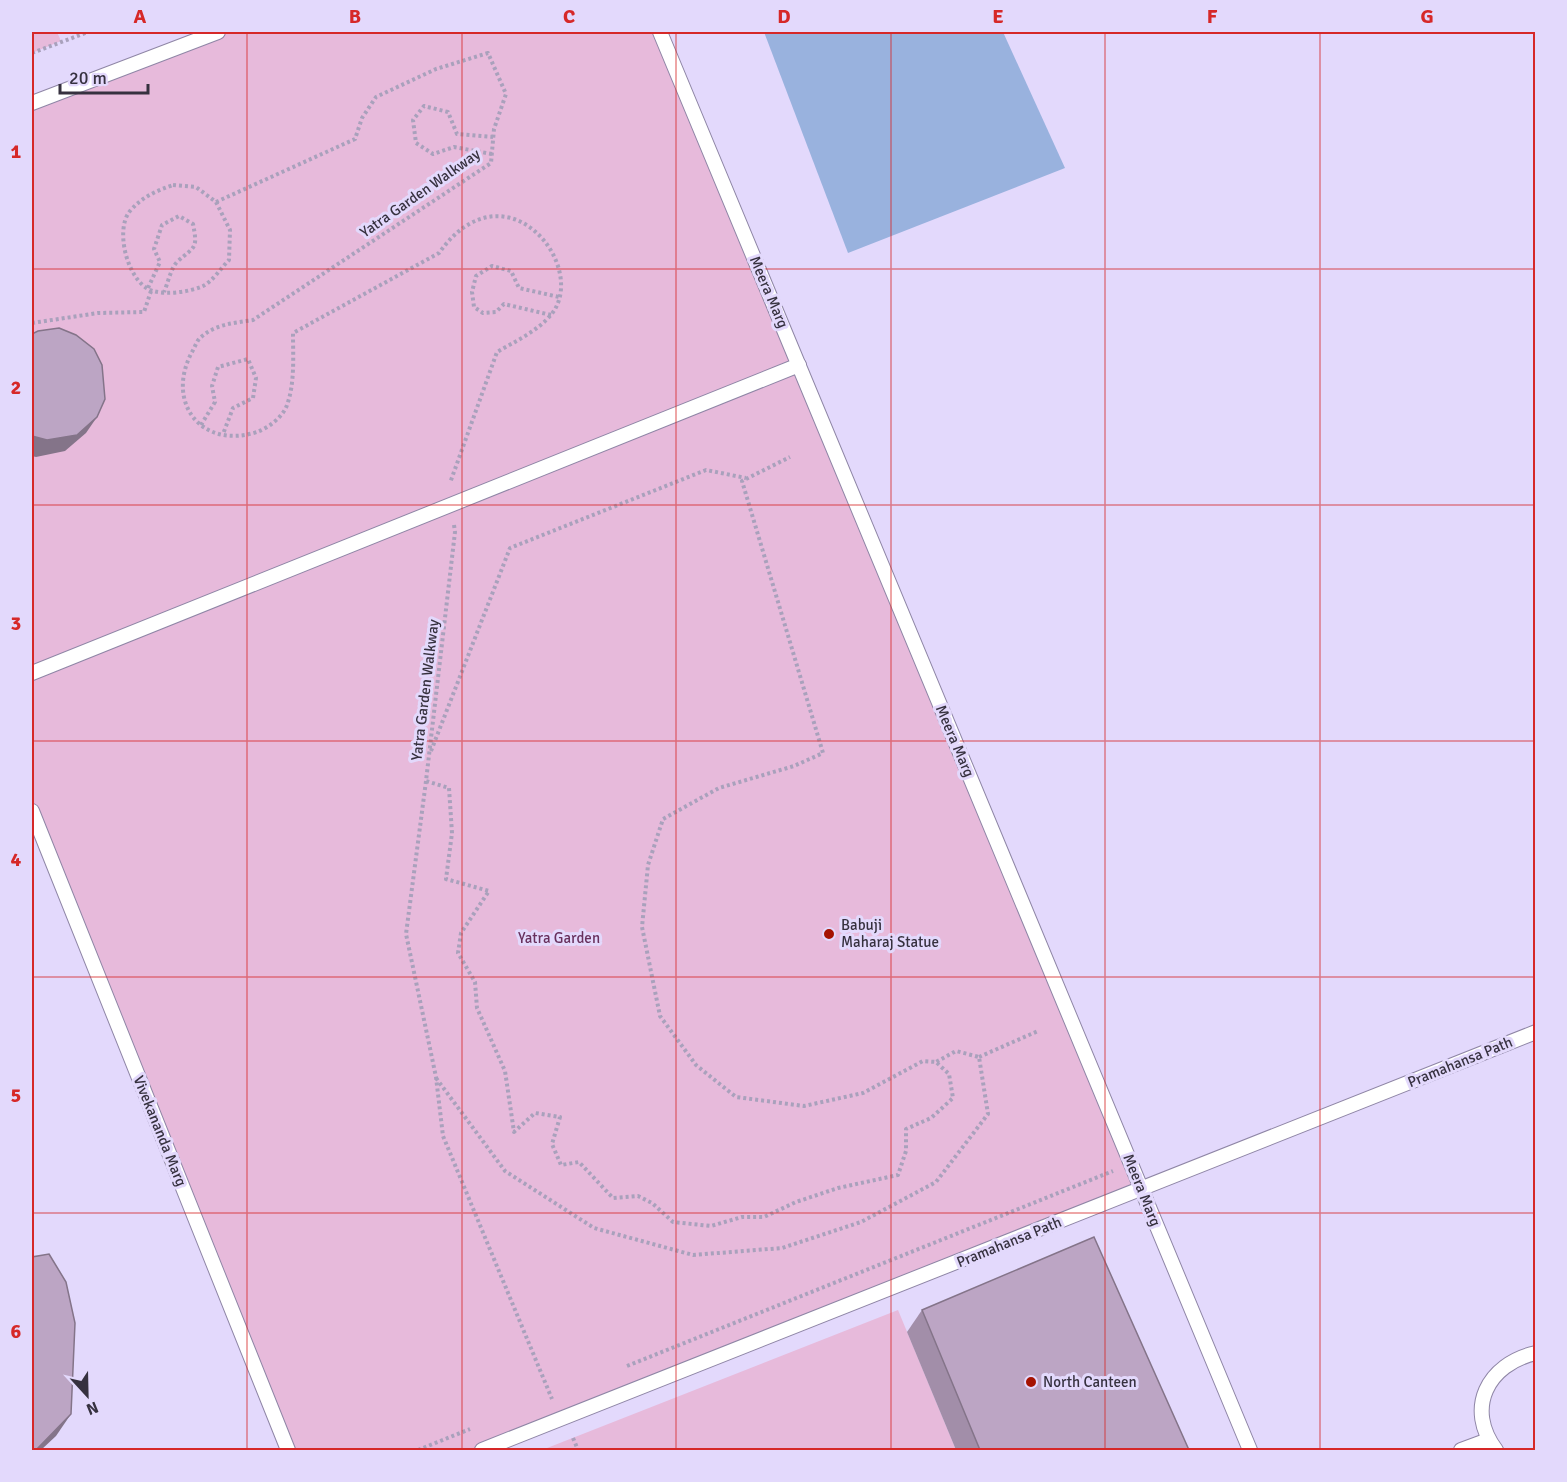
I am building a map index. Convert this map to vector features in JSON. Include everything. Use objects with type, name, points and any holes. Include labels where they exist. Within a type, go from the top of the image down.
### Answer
[{"type":"lane","points":[[32,103],[218,32]]},
{"type":"lane","name":"Meera Marg","points":[[660,32],[1250,1450]]},
{"type":"lane","points":[[32,673],[799,365]]},
{"type":"lane","name":"Vivekananda Marg","points":[[32,811],[288,1450]]},
{"type":"lane","name":"Pramahansa Path","points":[[482,1450],[1536,1032]]},
{"type":"lane","points":[[1461,1450],[1492,1445],[1482,1421],[1482,1401],[1489,1383],[1502,1367],[1519,1357],[1536,1353]]},
{"type":"path","points":[[32,53],[79,33],[88,32]]},
{"type":"path","name":"Yatra Garden Walkway","points":[[216,202],[355,139],[362,118],[376,97],[436,69],[488,53],[506,94],[494,137],[490,163],[253,320],[223,324],[200,337],[183,369],[187,411],[207,432],[240,437],[268,428],[287,407],[292,369],[293,333],[440,253],[454,232],[491,215],[523,220],[550,247],[562,288],[559,297],[551,315],[524,336],[496,352],[446,494],[455,532],[426,781],[449,788],[452,833],[446,879],[489,891],[460,933],[458,952],[475,982],[477,1008],[506,1071],[514,1132],[535,1113],[560,1117],[552,1144],[561,1165],[579,1162],[613,1198],[638,1196],[652,1203],[672,1222],[711,1226],[742,1217],[764,1217],[796,1202],[838,1188],[898,1176],[906,1151],[906,1129],[931,1118],[953,1098],[949,1074],[936,1062]]},
{"type":"path","points":[[492,154],[454,147],[433,154],[416,142],[413,120],[424,106],[448,112],[457,134],[494,137]]},
{"type":"path","points":[[173,185],[196,187],[216,202],[230,230],[229,260],[204,286],[178,292],[149,290],[126,260],[123,237],[129,213],[149,194],[173,185]]},
{"type":"path","points":[[32,323],[98,313],[144,312],[149,290],[160,262],[154,249],[162,225],[179,216],[193,224],[196,240],[189,255],[177,261],[164,292]]},
{"type":"path","points":[[551,315],[504,304],[496,312],[483,313],[474,307],[472,292],[476,276],[492,266],[511,271],[519,288],[559,297]]},
{"type":"path","points":[[201,425],[215,402],[212,386],[218,367],[248,359],[256,378],[253,398],[233,408],[223,434]]},
{"type":"path","points":[[790,457],[742,481],[823,753],[794,766],[719,788],[663,819],[648,865],[642,927],[660,1016],[696,1065],[736,1097],[804,1106],[863,1093],[923,1061],[936,1062],[956,1051],[979,1057],[1038,1031]]},
{"type":"path","points":[[560,1419],[443,1136],[436,1077],[406,934],[429,757],[510,548],[706,470],[747,478]]},
{"type":"path","points":[[436,1077],[505,1171],[594,1228],[693,1255],[782,1248],[861,1222],[936,1182],[988,1114],[979,1057]]},
{"type":"path","points":[[617,1370],[1131,1163]]},
{"type":"path","points":[[541,1401],[562,1392]]},
{"type":"path","points":[[418,1450],[479,1426]]},
{"type":"path","points":[[573,1438],[578,1450]]},
{"type":"green space","points":[[32,32],[57,32],[61,41],[32,53]]},
{"type":"green space","name":"Yatra Garden","points":[[218,32],[660,32],[1141,1189],[481,1450],[288,1450],[32,811],[32,103]]},
{"type":"green space","points":[[898,1310],[956,1450],[542,1450]]},
{"type":"water","points":[[764,32],[1003,32],[1065,168],[848,253]]},
{"type":"building","points":[[59,328],[76,335],[94,349],[102,365],[105,399],[97,417],[77,435],[47,440],[32,436],[32,334]]},
{"type":"building","name":"North Canteen","points":[[1094,1237],[1189,1450],[980,1450],[922,1310]]},
{"type":"building","points":[[49,1254],[66,1282],[75,1323],[71,1414],[36,1450],[32,1450],[32,1257]]},
{"type":"place","name":"Babuji Maharaj Statue","points":[[829,934]]},
{"type":"place","name":"North Canteen","points":[[1031,1382]]}]
